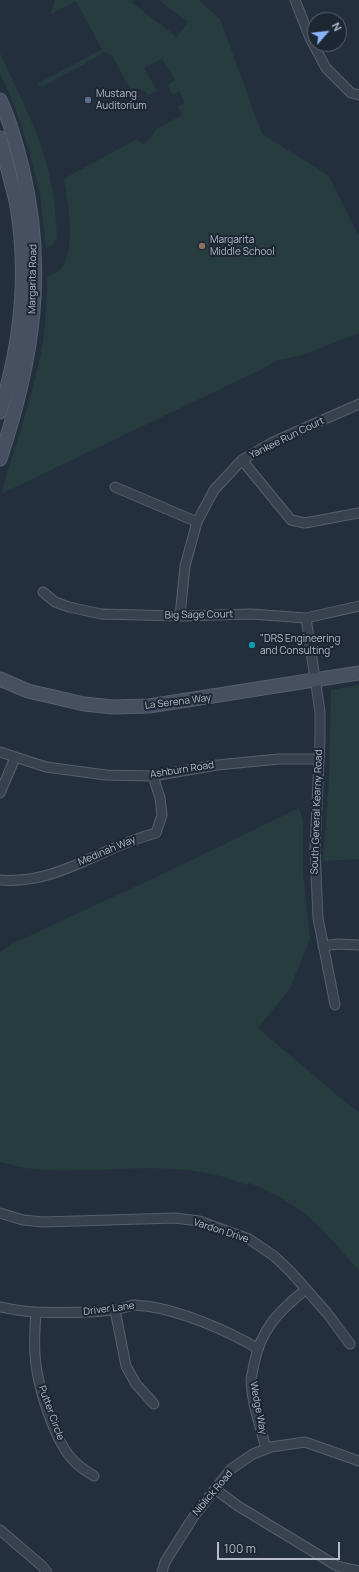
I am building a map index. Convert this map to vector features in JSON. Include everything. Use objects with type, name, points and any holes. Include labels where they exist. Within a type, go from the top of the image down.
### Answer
[{"type":"main road","name":"Margarita Road","points":[[0,100],[16,144],[26,187],[33,231],[35,276],[30,344],[22,382],[0,459]]},
{"type":"main road","name":"Margarita Road","points":[[0,138],[16,201],[21,257],[22,295],[20,323],[13,364],[0,412]]},
{"type":"main road","name":"La Serena Way","points":[[0,679],[28,691],[55,698],[84,704],[113,707],[149,706],[359,673]]},
{"type":"street","points":[[295,0],[310,38],[326,68],[351,93],[359,95]]},
{"type":"street","name":"Yankee Run Court","points":[[180,616],[185,566],[196,522],[214,490],[242,460],[273,442],[359,404]]},
{"type":"street","points":[[242,460],[291,520],[305,523],[359,513]]},
{"type":"street","points":[[115,487],[196,522]]},
{"type":"street","name":"Big Sage Court","points":[[43,592],[55,602],[101,614],[180,616],[251,614],[306,618],[359,606]]},
{"type":"street","name":"South General Kearny Road","points":[[306,618],[320,712],[315,884],[322,946],[335,1005]]},
{"type":"street","name":"Ashburn Road","points":[[0,752],[46,767],[106,775],[153,776],[217,764],[318,759]]},
{"type":"street","points":[[0,793],[16,758]]},
{"type":"street","name":"Medinah Way","points":[[0,880],[22,881],[45,876],[61,871],[140,837],[156,833],[162,816],[160,798],[153,776]]},
{"type":"street","points":[[322,946],[359,944]]},
{"type":"street","name":"Vardon Drive","points":[[0,1213],[24,1220],[43,1222],[175,1218],[199,1221],[249,1239],[274,1256],[290,1271],[305,1290],[327,1313],[350,1344]]},
{"type":"street","name":"Wedge Way","points":[[266,1449],[256,1412],[252,1379],[257,1348],[268,1327],[283,1307],[305,1290]]},
{"type":"street","name":"Driver Lane","points":[[0,1307],[36,1312],[75,1313],[115,1310],[134,1305],[174,1312],[238,1337],[257,1348]]},
{"type":"street","points":[[115,1310],[126,1366],[136,1384],[154,1404]]},
{"type":"street","name":"Putter Circle","points":[[36,1312],[35,1356],[41,1390],[54,1430],[65,1450],[76,1464],[94,1476]]},
{"type":"street","name":"Niblick Road","points":[[162,1572],[165,1562],[182,1532],[215,1489],[231,1469],[253,1454],[286,1444],[305,1442],[359,1461]]},
{"type":"street","points":[[215,1489],[238,1506],[337,1566],[359,1571]]},
{"type":"street","points":[[0,1530],[47,1572]]},
{"type":"green space","name":"Margarita Middle School","points":[[55,0],[133,0],[131,2],[177,37],[188,22],[158,0],[199,0],[220,19],[262,134],[328,175],[359,236],[359,333],[303,355],[278,360],[1,494],[40,360],[47,301],[47,277],[62,267],[69,248],[70,225],[64,181],[67,177],[137,139],[143,145],[156,129],[182,115],[178,106],[185,103],[179,91],[173,95],[168,85],[175,80],[162,59],[144,68],[157,91],[148,95],[140,89],[130,89],[112,55],[103,52],[102,54],[42,87],[39,86],[37,84],[102,49],[76,1],[51,14]]},
{"type":"green space","points":[[0,53],[30,117],[48,167],[54,204],[57,238],[54,244],[46,248],[40,194],[28,146],[16,110],[0,73]]},
{"type":"green space","points":[[359,685],[359,859],[323,861],[329,779],[331,690]]},
{"type":"green space","points":[[299,808],[303,822],[303,875],[310,939],[289,990],[258,1028],[345,1102],[359,1112],[359,1271],[340,1248],[304,1213],[278,1196],[250,1183],[246,1185],[220,1176],[193,1171],[141,1168],[60,1170],[29,1168],[0,1162],[0,952],[12,944],[171,870]]},
{"type":"place","name":"Mustang Auditorium","points":[[88,100]]},
{"type":"place","name":"Margarita Middle School","points":[[202,246]]},
{"type":"place","name":"\"DRS Engineering and Consulting\"","points":[[252,645]]}]
